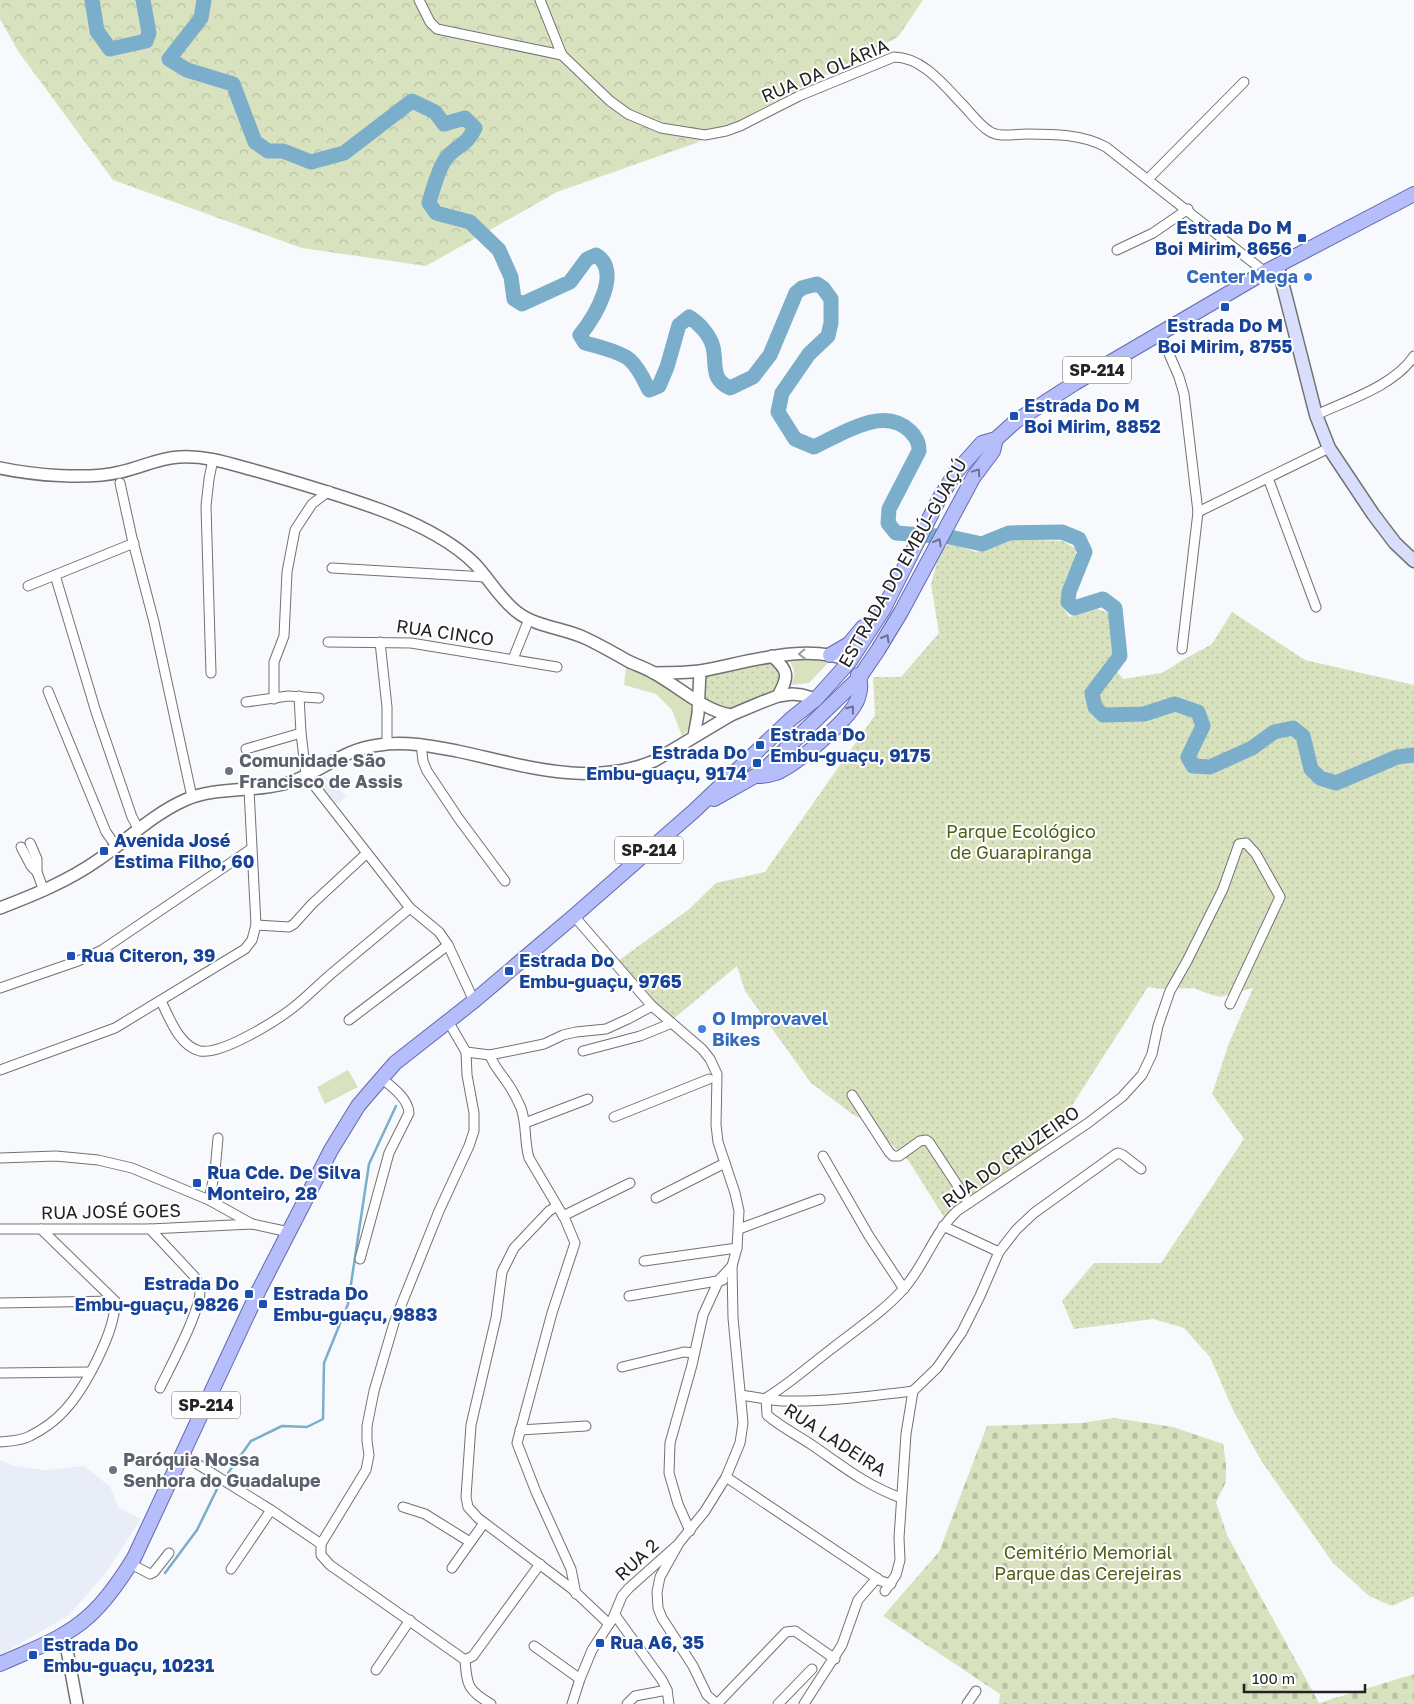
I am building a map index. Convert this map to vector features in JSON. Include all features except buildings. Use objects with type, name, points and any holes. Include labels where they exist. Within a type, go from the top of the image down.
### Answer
[{"type":"main road","name":"SP-214","points":[[1277,272],[1414,194]]},
{"type":"main road","name":"ESTRADA DO EMBÚ-GUAÇÚ","points":[[0,1664],[64,1634],[91,1615],[114,1589],[131,1564],[259,1290],[331,1150],[358,1106],[381,1078],[395,1063],[474,1001],[574,916],[694,811],[791,719],[816,699],[850,661],[883,610],[939,499],[956,472],[982,443],[996,439],[1016,421],[1160,333],[1277,272]]},
{"type":"main road","points":[[1277,272],[1316,415],[1329,448],[1373,514],[1395,542],[1414,561]]},
{"type":"main road","name":"ESTRADA DO EMBÚ-GUAÇÚ","points":[[694,811],[757,776],[831,708],[859,678],[878,650],[919,579],[973,478],[992,451],[996,439]]},
{"type":"main road","points":[[830,654],[842,649],[855,638],[885,594],[900,576]]},
{"type":"main road","points":[[757,776],[778,772],[798,760],[830,733],[858,699],[860,689],[859,678],[850,661]]},
{"type":"main road","points":[[816,699],[831,708]]},
{"type":"street","points":[[419,0],[430,22],[437,29],[562,54]]},
{"type":"street","name":"RUA DA OLÁRIA","points":[[540,0],[562,54],[610,102],[628,114],[661,128],[705,135],[740,126],[799,96],[894,57],[904,57],[925,68],[963,104],[978,123],[996,135],[1058,135],[1084,138],[1106,146],[1148,180],[1277,272]]},
{"type":"street","points":[[1148,180],[1244,82]]},
{"type":"street","points":[[1117,250],[1153,233],[1188,209]]},
{"type":"street","points":[[1160,333],[1179,377],[1184,394],[1198,512],[1182,649]]},
{"type":"street","points":[[1316,415],[1386,382],[1400,372],[1414,356]]},
{"type":"street","points":[[1198,512],[1329,448]]},
{"type":"street","points":[[0,468],[21,473],[89,475],[118,473],[165,458],[205,457],[329,491],[382,510],[427,531],[450,545],[473,562],[518,613],[529,619],[585,638],[654,673],[698,701],[731,716]]},
{"type":"street","points":[[211,673],[206,506],[213,459]]},
{"type":"street","points":[[1268,478],[1316,607]]},
{"type":"street","points":[[120,483],[154,622],[192,797]]},
{"type":"street","points":[[274,699],[274,662],[284,636],[287,572],[295,530],[312,504],[329,491]]},
{"type":"street","points":[[28,586],[134,543]]},
{"type":"street","points":[[332,568],[486,577]]},
{"type":"street","points":[[55,575],[96,712],[132,817],[139,830]]},
{"type":"street","points":[[513,660],[529,619]]},
{"type":"street","name":"RUA CINCO","points":[[328,642],[411,643],[557,667]]},
{"type":"street","points":[[380,642],[387,707],[387,744]]},
{"type":"street","points":[[654,673],[700,671],[772,656],[830,654],[850,661]]},
{"type":"street","points":[[772,656],[784,668],[786,673],[785,682],[778,696]]},
{"type":"street","points":[[694,736],[700,671]]},
{"type":"street","points":[[48,691],[106,832],[116,846]]},
{"type":"street","points":[[0,908],[44,891],[82,871],[172,807],[192,797],[208,793],[272,787],[306,775],[335,759],[357,750],[387,744],[421,744],[564,773],[597,775],[641,766],[654,761],[731,716],[778,696],[792,694],[816,699]]},
{"type":"street","points":[[299,696],[306,775],[410,908],[439,932],[448,944],[474,1001]]},
{"type":"street","points":[[246,702],[299,696],[319,698]]},
{"type":"street","points":[[246,749],[301,734]]},
{"type":"street","points":[[421,744],[423,761],[427,771],[505,881]]},
{"type":"street","points":[[0,1070],[115,1028],[245,949],[252,940],[256,925],[249,790]]},
{"type":"street","name":"RUA DO CRUZEIRO","points":[[766,1398],[864,1324],[904,1289],[923,1262],[935,1236],[957,1211],[1074,1133],[1122,1098],[1142,1075],[1152,1054],[1158,1026],[1170,991],[1223,889],[1239,844],[1246,843],[1256,854],[1280,897],[1230,1004]]},
{"type":"street","points":[[26,845],[31,866],[37,872],[44,891]]},
{"type":"street","points":[[0,988],[91,956],[251,849]]},
{"type":"street","points":[[256,925],[289,927],[294,924],[312,904],[366,853]]},
{"type":"street","points":[[161,1001],[175,1028],[185,1042],[198,1050],[212,1051],[233,1043],[295,1006],[410,908]]},
{"type":"street","points":[[574,916],[652,1006],[692,1039],[710,1059],[718,1142],[739,1211],[737,1248],[732,1266],[732,1281],[733,1318],[744,1423],[740,1443],[726,1477],[714,1499],[680,1543],[658,1584],[658,1608],[666,1625],[693,1666],[706,1694],[717,1704],[786,1632],[795,1631],[835,1659]]},
{"type":"street","points":[[349,1020],[448,944]]},
{"type":"street","points":[[466,1052],[490,1055],[544,1044],[563,1035],[576,1032],[606,1029],[652,1006]]},
{"type":"street","points":[[448,1021],[466,1052],[467,1075],[474,1113],[474,1131],[439,1211],[394,1323],[374,1391],[367,1426],[369,1455],[366,1470],[321,1544],[321,1555],[330,1565],[465,1660],[470,1688],[491,1704]]},
{"type":"street","points":[[583,1051],[640,1036],[672,1024]]},
{"type":"street","points":[[490,1055],[494,1065],[517,1099],[525,1123],[526,1147],[529,1158],[556,1206],[564,1216],[575,1246],[552,1313],[517,1443],[571,1569],[576,1594]]},
{"type":"street","points":[[614,1117],[713,1077]]},
{"type":"street","points":[[360,1259],[389,1153],[409,1113],[408,1107],[394,1089],[381,1078]]},
{"type":"street","points":[[852,1095],[893,1156],[899,1156],[920,1141],[926,1140],[929,1142],[969,1203]]},
{"type":"street","points":[[525,1123],[588,1099]]},
{"type":"street","points":[[208,1200],[218,1138]]},
{"type":"street","points":[[879,1580],[885,1591],[896,1575],[900,1560],[901,1498],[906,1434],[913,1391],[937,1368],[962,1332],[999,1252],[1029,1218],[1116,1154],[1123,1155],[1140,1169]]},
{"type":"street","points":[[0,1158],[56,1156],[98,1160],[132,1168],[208,1200],[252,1224],[289,1232]]},
{"type":"street","points":[[823,1156],[904,1289]]},
{"type":"street","points":[[656,1198],[725,1163]]},
{"type":"street","points":[[564,1216],[630,1183]]},
{"type":"street","points":[[738,1229],[820,1199]]},
{"type":"street","points":[[556,1206],[514,1248],[502,1272],[496,1318],[471,1425],[466,1497],[468,1506],[484,1523],[540,1564],[609,1624]]},
{"type":"street","name":"RUA JOSÉ GOES","points":[[0,1229],[150,1229],[252,1224]]},
{"type":"street","points":[[943,1226],[999,1252]]},
{"type":"street","points":[[0,1442],[29,1437],[64,1411],[90,1372],[114,1317],[115,1301],[41,1228]]},
{"type":"street","points":[[150,1229],[194,1276],[200,1291],[199,1300],[191,1321],[160,1388]]},
{"type":"street","points":[[644,1261],[737,1248]]},
{"type":"street","points":[[690,1532],[678,1504],[671,1479],[670,1443],[689,1377],[703,1315],[719,1280],[732,1266]]},
{"type":"street","points":[[630,1296],[719,1280],[732,1281]]},
{"type":"street","points":[[0,1303],[115,1301]]},
{"type":"street","points":[[622,1367],[684,1352],[694,1352]]},
{"type":"street","points":[[0,1373],[90,1372]]},
{"type":"street","points":[[741,1395],[781,1401],[797,1401],[862,1397],[913,1391]]},
{"type":"street","name":"RUA LADEIRA","points":[[766,1398],[767,1415],[779,1425],[812,1445],[857,1478],[901,1498]]},
{"type":"street","points":[[520,1430],[586,1426]]},
{"type":"street","points":[[183,1455],[321,1544]]},
{"type":"street","points":[[726,1477],[879,1580],[891,1584]]},
{"type":"street","points":[[404,1507],[425,1514],[470,1542]]},
{"type":"street","points":[[231,1569],[271,1510]]},
{"type":"street","points":[[452,1568],[484,1523]]},
{"type":"street","name":"RUA 2","points":[[572,1704],[592,1650],[615,1615],[622,1596],[680,1543]]},
{"type":"street","points":[[131,1564],[150,1574],[154,1572],[169,1553]]},
{"type":"street","points":[[465,1660],[473,1656],[540,1564]]},
{"type":"street","points":[[804,1704],[835,1659],[858,1600],[879,1580]]},
{"type":"street","points":[[615,1615],[657,1670],[667,1690],[669,1704]]},
{"type":"street","points":[[376,1670],[410,1620]]},
{"type":"street","points":[[64,1634],[77,1704]]},
{"type":"street","points":[[534,1646],[580,1679]]},
{"type":"street","points":[[778,1704],[812,1669]]},
{"type":"street","points":[[627,1704],[635,1696],[667,1690]]},
{"type":"street","points":[[967,1704],[976,1691]]},
{"type":"shaded area","points":[[325,776],[347,797],[337,804],[317,782]]},
{"type":"shaded area","points":[[0,1460],[14,1466],[45,1470],[84,1466],[110,1487],[118,1507],[141,1519],[105,1574],[68,1616],[0,1655]]},
{"type":"green space","points":[[0,0],[923,0],[898,37],[696,143],[557,192],[426,266],[302,248],[113,180],[18,51],[0,19]]},
{"type":"green space","name":"Parque Ecológico de Guarapiranga","points":[[1010,539],[1063,541],[1076,549],[1075,562],[1063,589],[1062,606],[1069,617],[1097,609],[1108,612],[1115,641],[1112,665],[1123,679],[1162,673],[1212,644],[1232,612],[1305,660],[1414,685],[1414,1596],[1392,1606],[1369,1596],[1333,1563],[1262,1462],[1234,1412],[1210,1357],[1184,1328],[1153,1319],[1074,1329],[1062,1301],[1094,1263],[1161,1263],[1244,1139],[1212,1094],[1229,1043],[1253,988],[1220,997],[1194,988],[1160,989],[1148,987],[1071,1107],[1032,1157],[946,1220],[908,1160],[866,1120],[855,1116],[811,1083],[745,991],[737,966],[672,1020],[652,1006],[618,961],[688,910],[716,883],[765,872],[875,715],[873,677],[901,677],[939,633],[931,584],[940,551],[951,543],[976,552]]},
{"type":"green space","points":[[768,657],[782,667],[776,696],[733,714],[699,700],[700,671]]},
{"type":"green space","points":[[789,660],[831,660],[809,683],[791,685],[794,672]]},
{"type":"green space","points":[[626,667],[653,677],[683,695],[693,713],[693,719],[688,731],[682,736],[672,710],[656,694],[624,685]]},
{"type":"green space","points":[[348,1070],[358,1087],[325,1104],[317,1087]]},
{"type":"green space","name":"Cemitério Memorial Parque das Cerejeiras","points":[[1114,1418],[1173,1427],[1223,1444],[1226,1482],[1216,1502],[1227,1535],[1319,1703],[1414,1674],[1414,1704],[999,1704],[1000,1694],[883,1616],[939,1552],[987,1426],[1081,1423]]},
{"type":"waterway","points":[[92,0],[97,31],[110,49],[146,41],[149,33],[143,0]]},
{"type":"waterway","points":[[204,0],[201,18],[169,59],[187,70],[233,84],[255,142],[268,151],[283,151],[311,162],[344,153],[412,101],[435,112],[444,124],[465,118],[475,128],[469,138],[445,160],[429,203],[436,213],[470,222],[499,250],[511,277],[514,299],[522,304],[570,282],[587,259],[596,255],[604,262],[607,272],[606,283],[598,306],[580,335],[585,343],[615,352],[630,360],[639,370],[649,390],[659,386],[667,367],[679,325],[689,317],[707,334],[713,347],[717,376],[719,380],[730,388],[753,377],[770,355],[796,293],[802,288],[817,284],[823,288],[831,299],[831,323],[828,336],[809,354],[782,393],[778,412],[795,439],[814,447],[850,429],[875,421],[888,421],[899,424],[910,431],[917,440],[919,451],[889,509],[888,523],[896,533],[950,537],[982,544],[1009,533],[1062,532],[1079,539],[1085,552],[1069,592],[1068,602],[1074,608],[1103,599],[1115,608],[1120,656],[1092,693],[1095,707],[1103,715],[1144,714],[1175,704],[1198,712],[1203,726],[1188,757],[1193,766],[1210,767],[1252,748],[1274,732],[1293,728],[1303,736],[1311,769],[1320,778],[1336,783],[1397,757],[1414,755]]},
{"type":"waterway","points":[[228,1473],[251,1441],[282,1426],[307,1427],[323,1419],[324,1363],[348,1304],[369,1164],[396,1106]]},
{"type":"waterway","points":[[165,1573],[197,1530],[219,1485]]},
{"type":"place","name":"Estrada Do M Boi Mirim, 8656","points":[[1302,238]]},
{"type":"place","name":"Center Mega","points":[[1308,277]]},
{"type":"place","name":"Estrada Do M Boi Mirim, 8755","points":[[1225,307]]},
{"type":"place","name":"Estrada Do M Boi Mirim, 8852","points":[[1014,416]]},
{"type":"place","name":"Estrada Do Embu-guaçu, 9175","points":[[760,745]]},
{"type":"place","name":"Estrada Do Embu-guaçu, 9174","points":[[757,763]]},
{"type":"place","name":"Comunidade São Francisco de Assis","points":[[229,771]]},
{"type":"place","name":"Avenida José Estima Filho, 60","points":[[104,851]]},
{"type":"place","name":"Rua Citeron, 39","points":[[71,956]]},
{"type":"place","name":"Estrada Do Embu-guaçu, 9765","points":[[509,971]]},
{"type":"place","name":"O Improvavel Bikes","points":[[702,1029]]},
{"type":"place","name":"Rua Cde. De Silva Monteiro, 28","points":[[197,1183]]},
{"type":"place","name":"Estrada Do Embu-guaçu, 9826","points":[[249,1294]]},
{"type":"place","name":"Estrada Do Embu-guaçu, 9883","points":[[263,1304]]},
{"type":"place","name":"Paróquia Nossa Senhora do Guadalupe","points":[[113,1470]]},
{"type":"place","name":"Rua A6, 35","points":[[600,1643]]},
{"type":"place","name":"Estrada Do Embu-guaçu, 10231","points":[[33,1655]]}]
